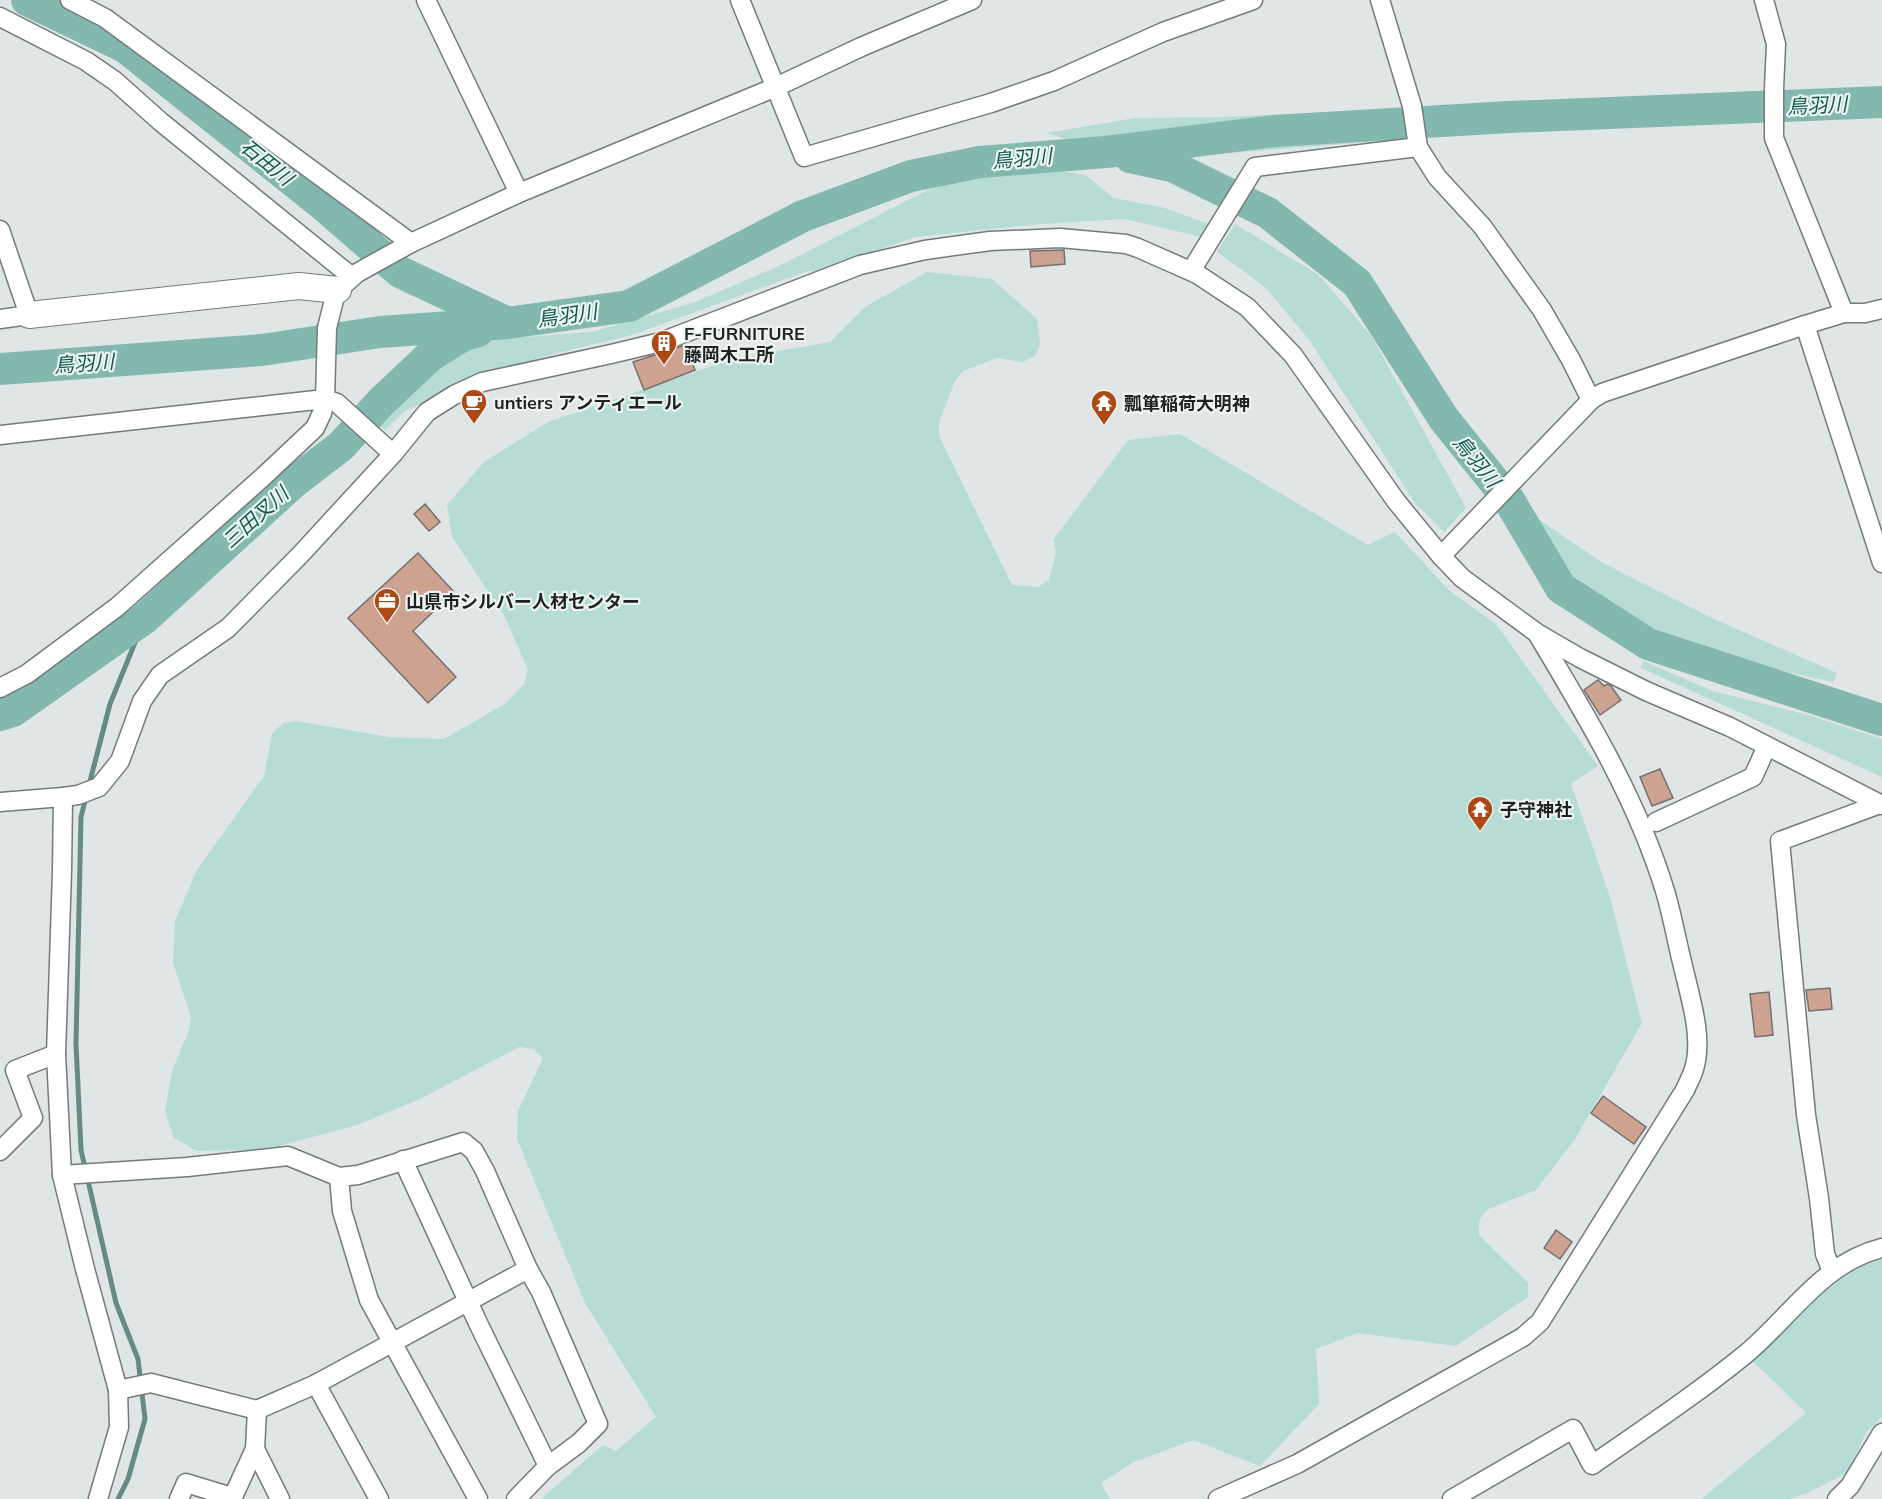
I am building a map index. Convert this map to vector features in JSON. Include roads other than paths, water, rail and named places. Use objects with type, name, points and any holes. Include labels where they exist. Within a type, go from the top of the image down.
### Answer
[{"type":"street","points":[[70,0],[105,18],[407,246]]},
{"type":"street","points":[[99,0],[105,18]]},
{"type":"street","points":[[426,0],[519,193]]},
{"type":"street","points":[[740,0],[804,158],[991,103],[1054,81],[1163,32],[1253,0]]},
{"type":"street","points":[[0,319],[299,286],[345,285],[407,246],[519,193],[776,87],[972,0]]},
{"type":"street","points":[[1380,0],[1412,106],[1418,147],[1437,177],[1482,226],[1542,310],[1591,400]]},
{"type":"street","points":[[1764,0],[1776,44],[1774,138],[1844,313]]},
{"type":"street","points":[[0,17],[86,61],[115,81],[345,285]]},
{"type":"street","points":[[1191,272],[1255,167],[1418,147]]},
{"type":"street","points":[[0,230],[28,315]]},
{"type":"street","points":[[0,801],[70,796],[99,787],[120,761],[142,701],[160,675],[228,628],[301,554],[390,450],[427,412],[454,395],[482,382],[661,342],[860,265],[925,250],[990,241],[1060,238],[1126,244],[1191,272],[1247,307],[1293,355],[1396,501],[1462,578],[1537,633],[1636,686],[1767,746],[1881,805]]},
{"type":"street","points":[[345,285],[327,328],[325,380],[331,401],[390,450]]},
{"type":"street","points":[[1443,554],[1591,400],[1602,393],[1844,313],[1865,313],[1882,309]]},
{"type":"street","points":[[1805,325],[1875,520],[1882,562]]},
{"type":"street","points":[[0,435],[331,401]]},
{"type":"street","points":[[0,688],[27,674],[117,607],[315,428],[331,401]]},
{"type":"street","points":[[1218,1499],[1297,1464],[1523,1336],[1540,1322],[1685,1090],[1694,1069],[1698,1045],[1693,1008],[1665,891],[1642,830],[1596,731],[1537,633]]},
{"type":"street","points":[[1656,822],[1753,777],[1767,746]]},
{"type":"street","points":[[70,796],[62,871],[56,1054],[62,1174],[118,1390],[119,1427],[98,1499]]},
{"type":"street","points":[[1832,1271],[1825,1254],[1806,1115],[1780,841],[1881,805]]},
{"type":"street","points":[[0,1151],[33,1118],[15,1070],[56,1054]]},
{"type":"street","points":[[62,1174],[187,1167],[288,1156],[339,1178],[358,1175],[463,1142],[474,1151],[485,1171],[598,1424],[579,1443],[548,1466],[516,1499]]},
{"type":"street","points":[[403,1160],[478,1323],[548,1466]]},
{"type":"street","points":[[339,1178],[342,1211],[369,1300],[478,1499]]},
{"type":"street","points":[[1452,1499],[1573,1429],[1592,1465],[1748,1352],[1832,1271],[1862,1253],[1882,1248]]},
{"type":"street","points":[[118,1390],[151,1383],[257,1410],[316,1384],[528,1269]]},
{"type":"street","points":[[316,1384],[379,1499]]},
{"type":"street","points":[[179,1499],[186,1483],[232,1498],[255,1449],[257,1410]]},
{"type":"street","points":[[1837,1499],[1850,1486],[1882,1433]]},
{"type":"street","points":[[255,1449],[280,1499]]},
{"type":"waterway","name":"石田川","points":[[27,0],[125,47],[322,204],[400,272],[506,322]]},
{"type":"waterway","name":"鳥羽川","points":[[0,369],[262,350],[380,332],[508,323],[629,306],[803,216],[911,176],[980,162],[1106,152],[1275,131],[1509,117],[1882,102]]},
{"type":"waterway","name":"鳥羽川","points":[[1130,157],[1172,166],[1268,213],[1357,283],[1444,419],[1509,500],[1561,588],[1648,644],[1882,720]]},
{"type":"waterway","name":"三田叉川","points":[[0,715],[13,711],[145,618],[294,482],[341,446],[381,402],[430,356],[464,335],[478,331]]},
{"type":"waterway","points":[[89,785],[110,704],[145,618]]},
{"type":"waterway","points":[[86,797],[81,817],[76,1044],[81,1150],[116,1303],[138,1359],[145,1419],[128,1479],[118,1499]]},
{"type":"place","name":"F-FURNITURE 藤岡木工所","points":[[664,366]]},
{"type":"place","name":"untiers アンティエール","points":[[474,425]]},
{"type":"place","name":"瓢箪稲荷大明神","points":[[1104,426]]},
{"type":"place","name":"山県市シルバー人材センター","points":[[387,624]]},
{"type":"place","name":"子守神社","points":[[1480,832]]}]
